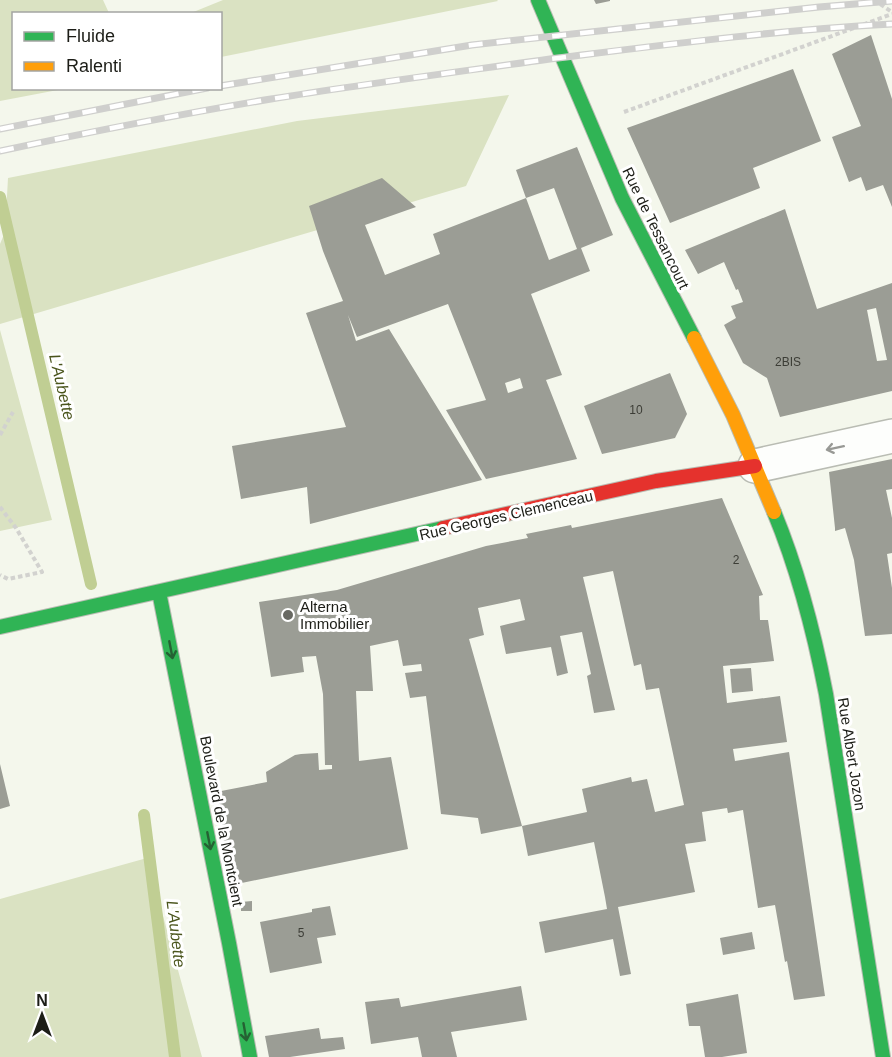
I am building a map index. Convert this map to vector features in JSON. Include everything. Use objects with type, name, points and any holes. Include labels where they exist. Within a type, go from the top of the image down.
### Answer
[{"type":"main road","name":"Rue de Tessancourt","points":[[538,0],[622,198],[729,407],[754,466]]},
{"type":"main road","name":"Rue Georges Clemenceau","points":[[0,627],[663,480],[754,466]]},
{"type":"main road","name":"Rue Albert Jozon","points":[[754,466],[793,563],[817,647],[883,1057]]},
{"type":"main road","name":"Boulevard de la Montcient","points":[[159,592],[250,1057]]},
{"type":"street","name":"Rue Georges Clemenceau","points":[[754,466],[892,436]]},
{"type":"path","points":[[874,0],[892,13]]},
{"type":"path","points":[[590,124],[892,13]]},
{"type":"path","points":[[0,435],[13,412]]},
{"type":"path","points":[[0,507],[16,528],[42,572],[0,581]]},
{"type":"path","points":[[0,576],[8,579]]},
{"type":"green space","points":[[0,0],[103,0],[109,12],[12,12],[12,90],[58,90],[0,101]]},
{"type":"green space","points":[[223,0],[498,1],[222,57],[222,12],[193,12]]},
{"type":"green space","points":[[509,95],[466,186],[0,324],[0,244],[5,232],[8,178],[297,121]]},
{"type":"green space","points":[[0,330],[52,520],[0,531]]},
{"type":"green space","points":[[147,858],[202,1057],[0,1057],[0,899]]},
{"type":"building","points":[[594,0],[610,0],[610,1],[596,4]]},
{"type":"building","points":[[871,35],[892,99],[892,207],[883,185],[866,191],[861,177],[849,182],[832,137],[861,126],[832,54]]},
{"type":"building","points":[[793,69],[821,141],[753,168],[760,188],[670,223],[627,128]]},
{"type":"building","points":[[577,147],[613,235],[581,248],[590,271],[531,294],[562,375],[546,380],[577,459],[486,479],[446,410],[486,400],[448,304],[357,337],[348,315],[356,341],[389,329],[482,480],[310,524],[307,487],[241,499],[232,446],[346,427],[306,313],[343,301],[323,251],[309,206],[382,178],[416,207],[365,225],[385,275],[440,254],[433,234],[526,198],[516,170]],"holes":[[[554,188],[577,249],[549,260],[526,198]],[[520,378],[523,388],[508,393],[505,383]]]},
{"type":"building","points":[[785,209],[817,309],[892,283],[892,391],[780,417],[767,378],[743,363],[724,325],[736,318],[731,306],[743,302],[724,262],[698,274],[685,250]],"holes":[[[876,308],[887,360],[877,361],[867,310]]]},
{"type":"building","points":[[670,373],[687,414],[675,438],[602,454],[584,406]]},
{"type":"building","points":[[892,459],[892,489],[886,490],[892,518],[892,553],[887,554],[892,588],[892,634],[865,636],[854,560],[845,528],[835,531],[829,472]]},
{"type":"building","points":[[722,498],[763,595],[759,596],[760,620],[768,620],[774,661],[723,666],[727,703],[780,696],[787,742],[733,749],[735,761],[789,752],[825,996],[794,1000],[775,905],[758,908],[743,810],[728,813],[727,808],[702,812],[706,841],[685,844],[695,892],[618,907],[631,974],[620,976],[613,939],[545,953],[539,922],[607,909],[594,842],[528,856],[522,826],[481,834],[478,818],[441,814],[426,696],[410,698],[405,673],[422,671],[421,664],[403,666],[398,640],[370,646],[373,691],[356,691],[359,761],[391,757],[408,849],[232,885],[216,792],[267,782],[266,772],[295,755],[318,753],[319,770],[332,769],[332,765],[325,765],[323,694],[316,656],[302,657],[304,672],[271,677],[259,602],[337,590],[486,546],[528,538],[526,534],[571,525],[572,528]],"holes":[[[613,571],[634,666],[641,664],[646,690],[659,688],[684,805],[655,812],[647,779],[632,782],[631,777],[582,789],[587,812],[522,826],[469,639],[484,635],[478,608],[520,599],[525,620],[500,626],[506,654],[551,647],[557,676],[568,673],[560,636],[582,632],[591,674],[587,676],[594,713],[615,710],[583,577]]]},
{"type":"building","points":[[751,668],[753,691],[732,693],[730,669]]},
{"type":"building","points":[[0,764],[10,806],[0,809]]},
{"type":"building","points":[[252,901],[252,911],[241,911],[241,902]]},
{"type":"building","points":[[330,906],[336,935],[317,938],[322,963],[270,973],[260,922],[312,912],[312,909]]},
{"type":"building","points":[[752,932],[755,949],[723,955],[720,938]]},
{"type":"building","points":[[521,986],[527,1020],[451,1032],[457,1057],[422,1057],[418,1037],[371,1044],[365,1002],[399,998],[401,1007]]},
{"type":"building","points":[[738,994],[747,1053],[705,1057],[700,1026],[689,1026],[686,1004]]},
{"type":"building","points":[[319,1028],[321,1039],[343,1037],[345,1049],[290,1057],[269,1057],[265,1036]]},
{"type":"waterway","name":"L'Aubette","points":[[0,197],[91,584]]},
{"type":"waterway","name":"L'Aubette","points":[[144,815],[175,1057]]},
{"type":"railway","points":[[222,86],[472,45],[892,1]]},
{"type":"railway","points":[[0,151],[203,111],[376,83],[678,43],[892,24]]},
{"type":"railway","points":[[0,129],[197,90]]},
{"type":"traffic: fast","points":[[538,0],[622,198],[694,338]]},
{"type":"traffic: fast","points":[[774,512],[791,556],[804,601],[826,694],[883,1057]]},
{"type":"traffic: fast","points":[[0,627],[443,528]]},
{"type":"traffic: fast","points":[[159,592],[250,1057]]},
{"type":"traffic: slow","points":[[694,338],[733,415],[774,512]]},
{"type":"traffic: jam","points":[[443,528],[656,481],[755,466]]},
{"type":"place","name":"Alterna Immobilier","points":[[288,615]]}]
